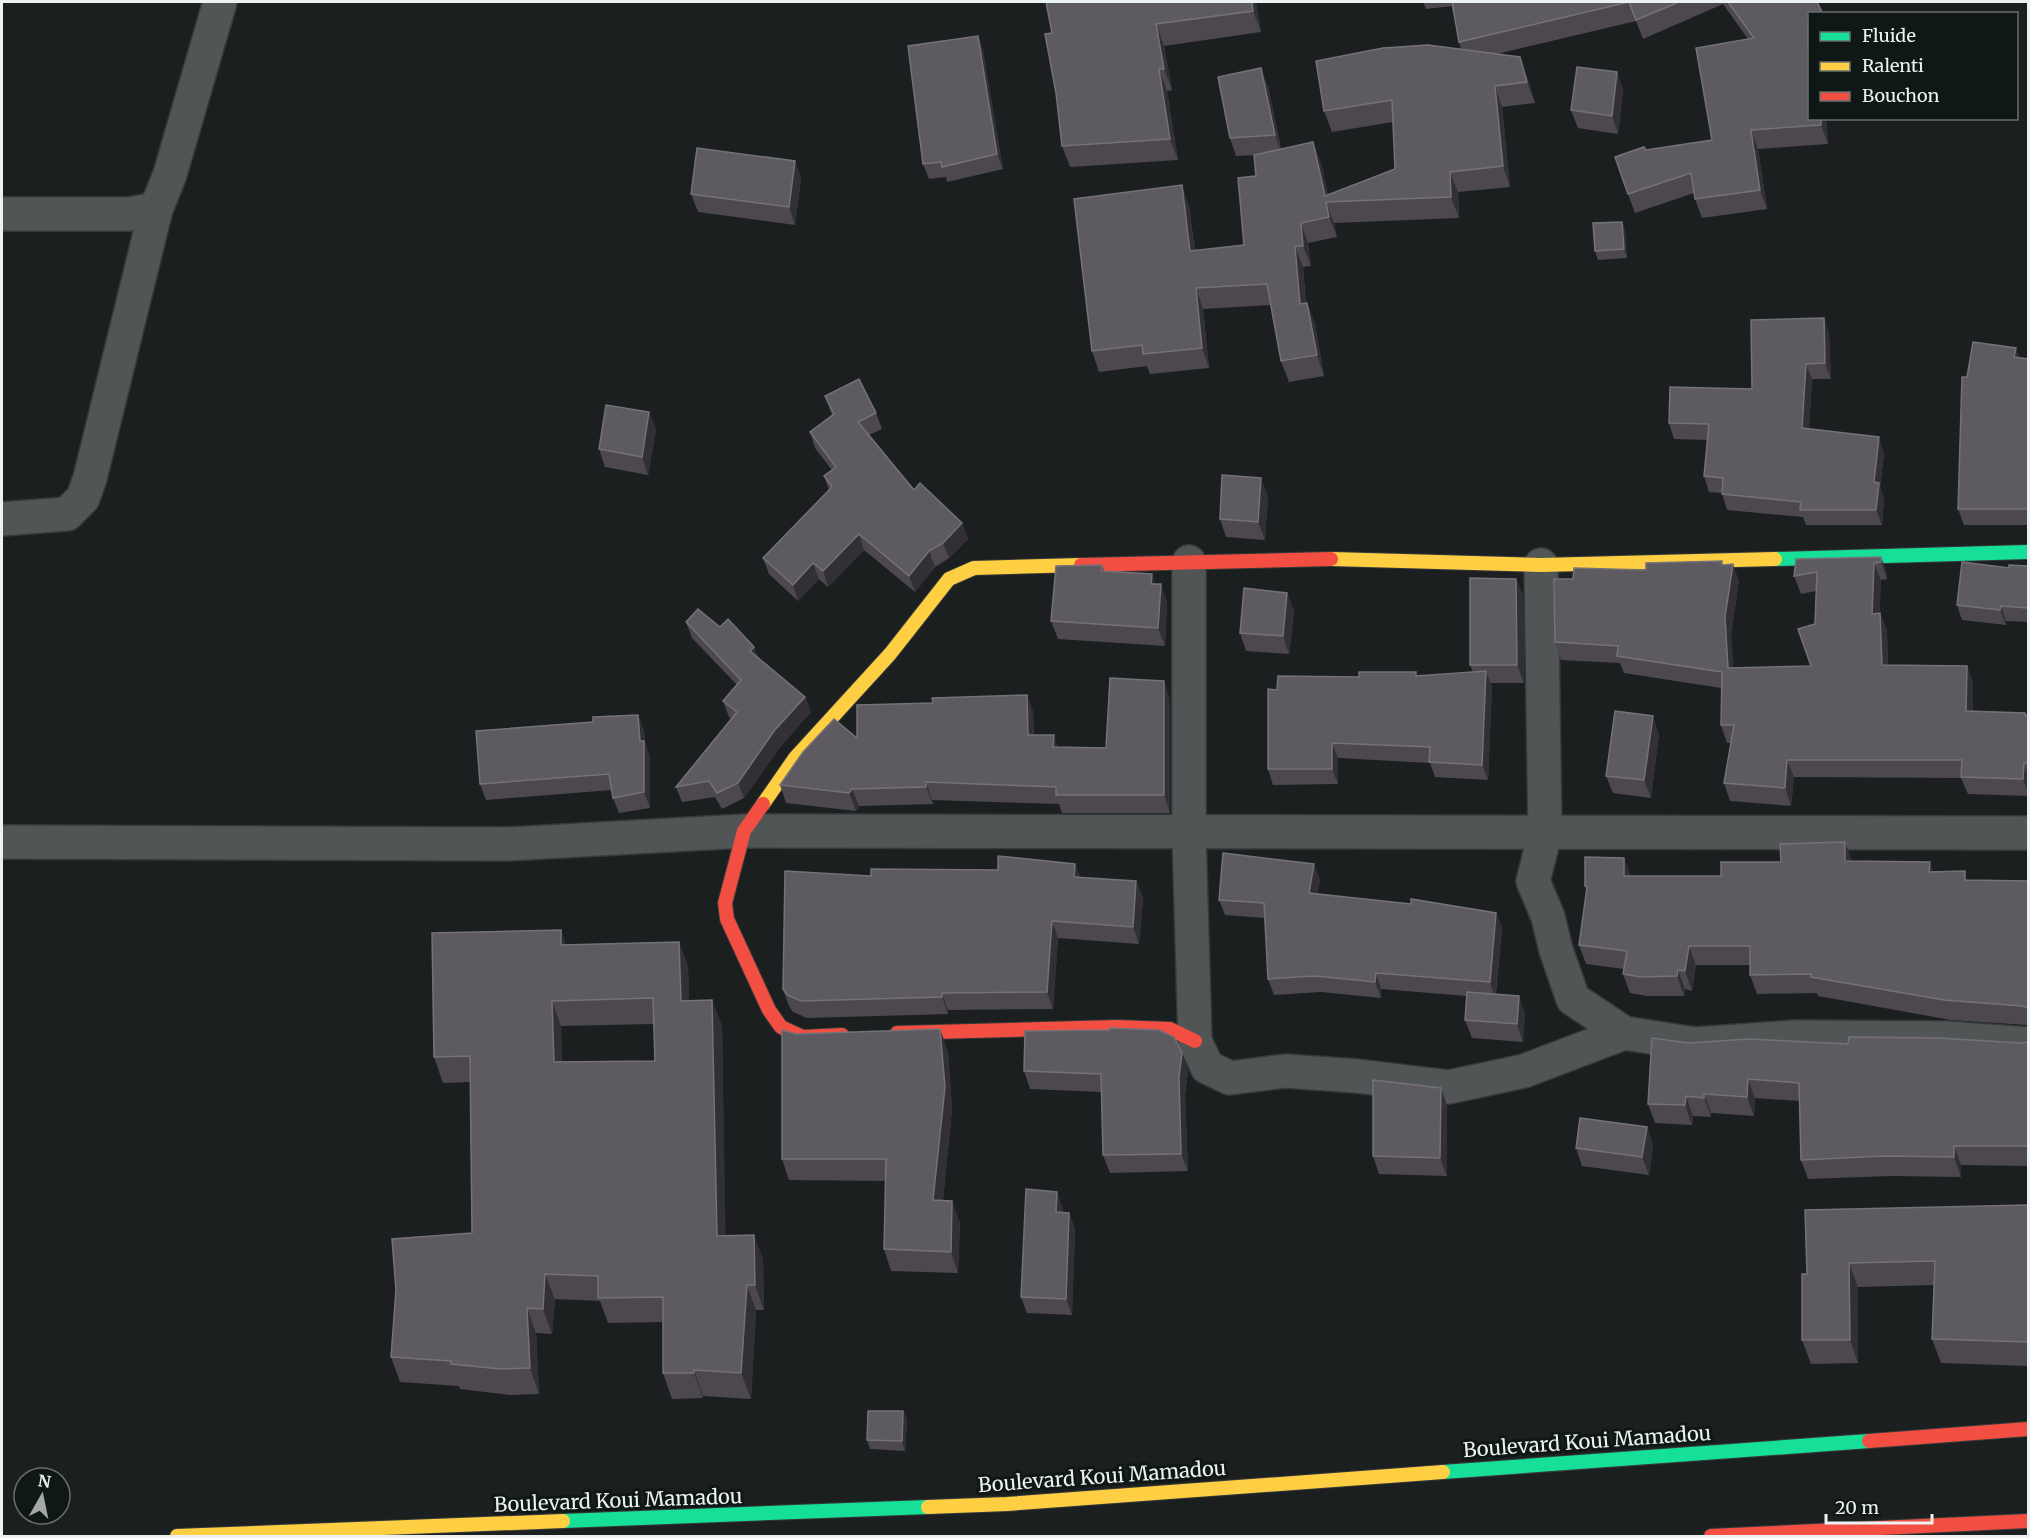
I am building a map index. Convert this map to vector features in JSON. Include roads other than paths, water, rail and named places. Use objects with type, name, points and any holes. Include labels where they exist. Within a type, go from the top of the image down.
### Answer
[{"type":"main road","points":[[857,1035],[803,1037],[781,1027],[769,1010],[727,919],[725,903],[744,831],[795,758],[890,654],[949,579],[974,568],[1299,558],[1541,565],[2028,552]]},
{"type":"main road","points":[[887,1033],[1117,1027],[1170,1029],[1195,1041]]},
{"type":"main road","name":"Boulevard Koui Mamadou","points":[[177,1536],[1007,1504],[2028,1429]]},
{"type":"main road","points":[[1711,1536],[2028,1521]]},
{"type":"street","points":[[2,519],[67,514],[83,498],[90,478],[156,209],[170,174],[220,2]]},
{"type":"street","points":[[2,214],[130,214],[156,209]]},
{"type":"street","points":[[1189,562],[1189,833],[1195,1041],[1207,1067],[1230,1078],[1285,1071],[1357,1076],[1449,1087],[1524,1071],[1624,1033]]},
{"type":"street","points":[[1541,565],[1545,834],[1533,882],[1548,916],[1556,950],[1573,999],[1624,1033],[1695,1044],[1795,1037],[1947,1038],[2028,1044]]},
{"type":"street","points":[[2,842],[507,844],[744,831],[2028,833]]}]
